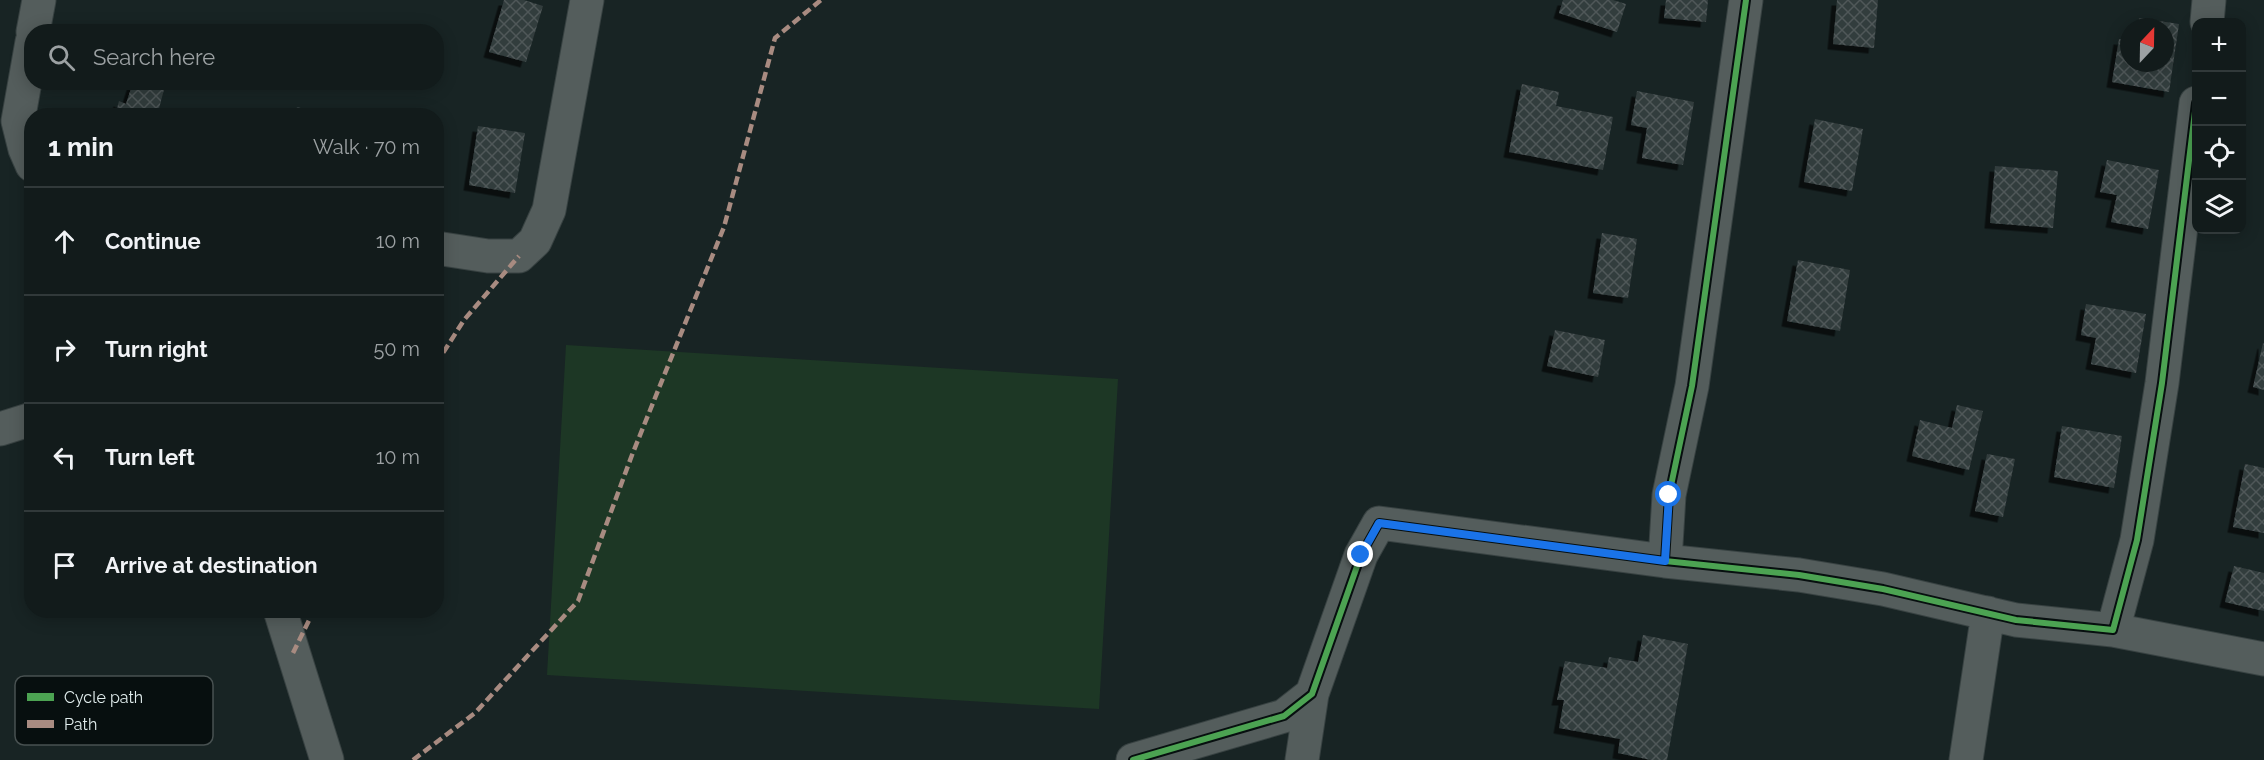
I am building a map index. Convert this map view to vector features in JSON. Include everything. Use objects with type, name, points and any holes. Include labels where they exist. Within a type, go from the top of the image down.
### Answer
[{"type":"street","points":[[34,24],[39,0]]},
{"type":"street","points":[[444,249],[488,256],[519,256],[535,241],[549,210],[587,0]]},
{"type":"street","points":[[1665,561],[1669,495],[1692,386],[1746,0]]},
{"type":"street","points":[[2207,18],[2209,0]]},
{"type":"street","points":[[24,87],[18,121],[24,145]]},
{"type":"street","points":[[2113,630],[2137,540],[2162,383],[2193,126]]},
{"type":"street","points":[[0,429],[24,422]]},
{"type":"street","points":[[1302,760],[1312,694],[1361,555],[1379,523],[1665,561],[1809,577],[1883,589],[2016,620],[2113,630],[2264,659]]},
{"type":"street","points":[[1966,760],[1988,613]]},
{"type":"street","points":[[283,618],[327,760]]},
{"type":"street","points":[[1133,760],[1284,716],[1312,694]]},
{"type":"green space","points":[[566,345],[1118,379],[1099,709],[547,675]]},
{"type":"building","points":[[504,0],[524,0],[543,6],[526,62],[489,52]]},
{"type":"building","points":[[1563,0],[1613,0],[1626,4],[1617,32],[1559,13]]},
{"type":"building","points":[[1666,0],[1708,0],[1706,22],[1664,18]]},
{"type":"building","points":[[1837,0],[1878,0],[1874,48],[1833,44]]},
{"type":"building","points":[[2174,23],[2179,24],[2174,58]]},
{"type":"building","points":[[2119,39],[2120,72],[2172,72],[2169,92],[2112,82]]},
{"type":"building","points":[[1522,84],[1559,92],[1556,106],[1613,117],[1603,170],[1509,152]]},
{"type":"building","points":[[130,90],[164,90],[159,108],[117,108],[119,101],[126,104]]},
{"type":"building","points":[[1637,91],[1694,102],[1683,165],[1642,158],[1647,128],[1631,125]]},
{"type":"building","points":[[1815,119],[1863,129],[1852,191],[1804,182]]},
{"type":"building","points":[[478,126],[525,133],[515,193],[469,185]]},
{"type":"building","points":[[2107,160],[2159,170],[2148,229],[2111,222],[2117,195],[2100,192]]},
{"type":"building","points":[[1995,166],[2058,171],[2053,228],[1990,223]]},
{"type":"building","points":[[1602,233],[1637,239],[1628,298],[1593,293]]},
{"type":"building","points":[[1798,260],[1850,270],[1840,331],[1787,321]]},
{"type":"building","points":[[2086,304],[2146,314],[2136,373],[2091,364],[2096,338],[2081,335]]},
{"type":"building","points":[[1555,330],[1605,340],[1598,377],[1547,366]]},
{"type":"building","points":[[2264,344],[2264,390],[2253,387]]},
{"type":"building","points":[[1957,405],[1983,411],[1969,470],[1912,456],[1920,420],[1952,428]]},
{"type":"building","points":[[2062,426],[2122,436],[2114,488],[2054,477]]},
{"type":"building","points":[[1987,454],[2015,459],[2003,517],[1975,511]]},
{"type":"building","points":[[2245,464],[2264,468],[2264,533],[2233,527]]},
{"type":"building","points":[[2234,566],[2264,573],[2264,611],[2225,602]]},
{"type":"building","points":[[1643,635],[1688,644],[1667,760],[1651,760],[1618,753],[1620,739],[1559,728],[1564,700],[1557,700],[1565,661],[1607,668],[1609,657],[1638,662]]},
{"type":"marked path","points":[[413,760],[475,713],[578,601],[632,455],[724,227],[775,38],[821,0]]},
{"type":"marked path","points":[[444,351],[464,320],[519,256]]},
{"type":"marked path","points":[[293,653],[310,618]]},
{"type":"cycle path","points":[[1746,0],[1692,386],[1669,495],[1665,561],[1799,575],[1883,589],[2016,620],[2113,630],[2137,540],[2162,383],[2193,126]]},
{"type":"cycle path","points":[[1133,760],[1284,716],[1312,694],[1361,555],[1379,523],[1665,561]]},
{"type":"route","points":[[1361,555],[1379,523],[1665,561],[1669,495]]}]
